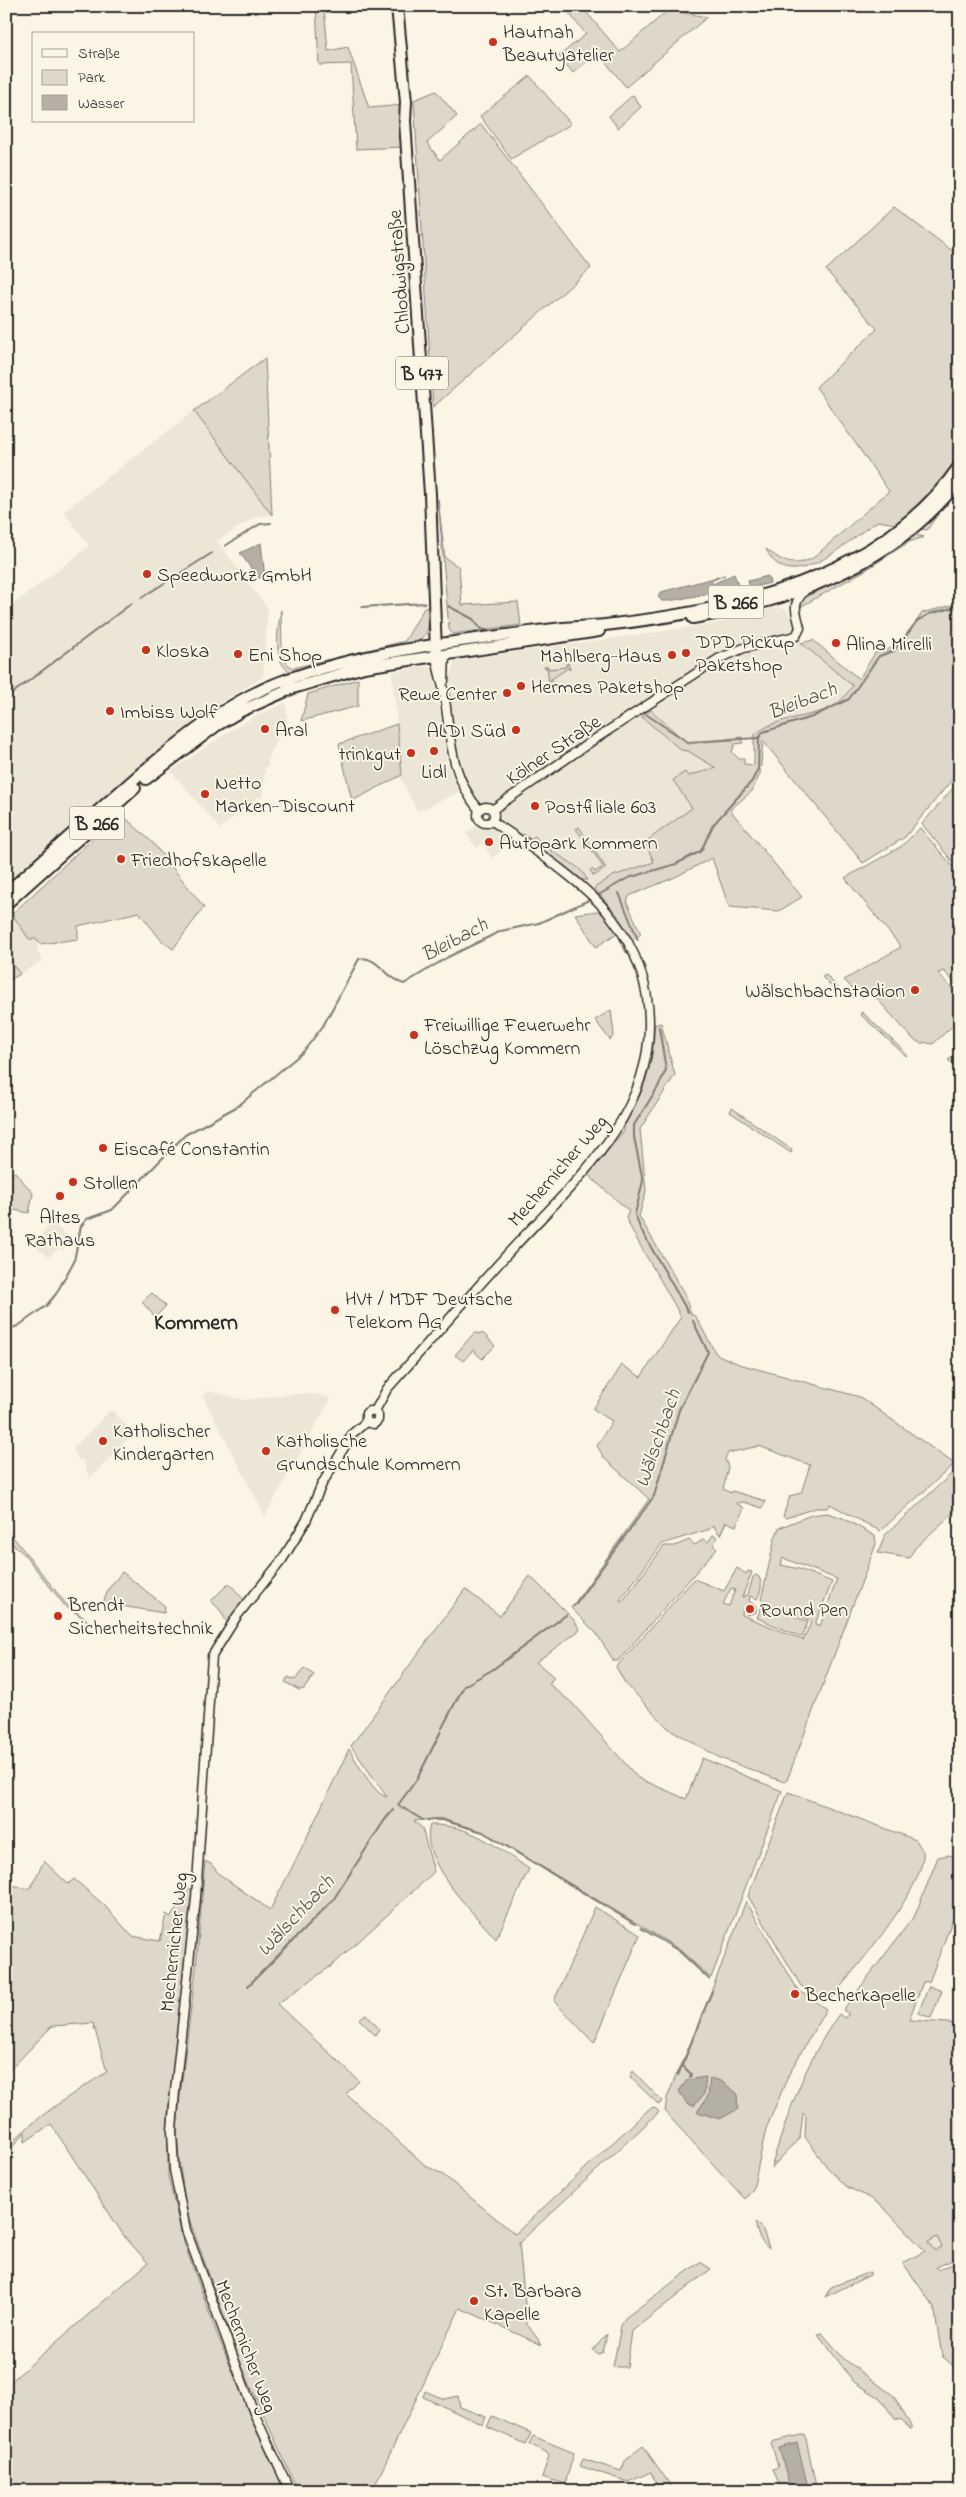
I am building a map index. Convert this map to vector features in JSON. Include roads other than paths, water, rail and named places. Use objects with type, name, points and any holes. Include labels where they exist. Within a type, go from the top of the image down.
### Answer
[{"type":"main road","name":"Chlodwigstraße","points":[[397,6],[406,102],[405,122],[430,494],[435,625]]},
{"type":"main road","name":"B 266","points":[[6,904],[132,790],[189,744],[241,711],[292,688],[351,670],[440,650],[682,614],[758,596],[825,572],[860,555],[885,539],[932,500],[960,465]]},
{"type":"main road","name":"B 266","points":[[6,893],[162,756],[202,724],[237,703],[278,683],[326,667],[421,647],[440,650],[728,612],[808,588],[844,573],[903,534],[919,521],[960,479]]},
{"type":"main road","points":[[421,647],[435,625]]},
{"type":"main road","name":"B 477","points":[[435,625],[440,650]]},
{"type":"street","name":"Kölner Straße","points":[[492,810],[592,741],[718,659],[744,648],[791,638],[799,632],[794,606],[797,598],[808,588]]},
{"type":"street","name":"B 477","points":[[440,650],[443,686],[455,768],[465,791],[479,810]]},
{"type":"street","points":[[486,807],[492,810],[494,816],[492,821],[488,824],[480,822],[477,815],[479,810],[486,807]]},
{"type":"street","name":"Mechernicher Weg","points":[[290,2491],[254,2414],[186,2230],[174,2170],[172,2130],[174,2091],[196,1898],[212,1656],[237,1616],[282,1560],[306,1521],[322,1484],[353,1433],[366,1422],[374,1424],[378,1420],[378,1415],[375,1411],[388,1389],[598,1155],[617,1129],[633,1102],[644,1072],[649,1044],[650,1016],[646,991],[642,972],[628,941],[589,892],[492,821]]},
{"type":"water","points":[[261,543],[265,578],[258,578],[240,553]]},
{"type":"water","points":[[734,574],[738,585],[734,589],[669,601],[662,601],[658,597],[661,592],[725,575],[711,581],[713,584]]},
{"type":"water","points":[[768,576],[770,583],[750,588],[748,581]]},
{"type":"water","points":[[706,2077],[704,2094],[694,2106],[687,2104],[679,2091],[687,2080]]},
{"type":"water","points":[[710,2078],[721,2081],[737,2093],[738,2109],[720,2119],[697,2112],[708,2096]]},
{"type":"water","points":[[797,2443],[809,2491],[791,2491],[779,2448]]},
{"type":"waterway","points":[[225,546],[260,524],[271,523]]},
{"type":"waterway","points":[[141,598],[212,553]]},
{"type":"waterway","points":[[6,698],[132,603]]},
{"type":"waterway","points":[[362,607],[425,603]]},
{"type":"waterway","points":[[448,606],[473,619],[480,628],[486,631]]},
{"type":"waterway","name":"Bleibach","points":[[595,897],[628,878],[676,864],[701,851],[713,825],[752,781],[758,769],[759,738],[763,732],[812,717],[849,699],[879,656],[894,651],[917,621],[929,614],[960,606]]},
{"type":"waterway","points":[[647,715],[688,742],[758,738]]},
{"type":"waterway","name":"Wälschbach","points":[[619,893],[638,940]]},
{"type":"waterway","name":"Bleibach","points":[[6,1330],[18,1326],[46,1306],[56,1294],[74,1261],[81,1226],[87,1219],[112,1210],[185,1135],[238,1106],[303,1052],[323,1026],[359,959],[371,960],[404,984],[448,957],[501,931],[539,923],[591,899]]},
{"type":"waterway","name":"Wälschbach","points":[[659,1027],[666,1070],[658,1087],[634,1125],[634,1137],[643,1181],[635,1214],[640,1228],[688,1312]]},
{"type":"waterway","name":"Wälschbach","points":[[574,1606],[654,1496],[679,1410],[708,1352],[693,1321]]},
{"type":"waterway","name":"Wälschbach","points":[[442,1728],[464,1686],[492,1670],[566,1615]]},
{"type":"waterway","name":"Wälschbach","points":[[423,1820],[398,1805],[417,1779],[441,1731]]},
{"type":"waterway","name":"Wälschbach","points":[[248,1986],[333,1900],[393,1810]]},
{"type":"waterway","points":[[427,1820],[442,1820],[483,1832],[635,1924]]},
{"type":"waterway","points":[[641,1928],[679,1951],[709,1979]]},
{"type":"waterway","points":[[678,2075],[712,1991]]},
{"type":"waterway","points":[[683,2066],[691,2074],[690,2077]]},
{"type":"place","name":"Hautnah Beautyatelier","points":[[493,42]]},
{"type":"place","name":"Speedworkz GmbH","points":[[147,574]]},
{"type":"place","name":"Alina Mirelli","points":[[836,643]]},
{"type":"place","name":"Kloska","points":[[146,650]]},
{"type":"place","name":"DPD Pickup Paketshop","points":[[686,653]]},
{"type":"place","name":"Eni Shop","points":[[238,654]]},
{"type":"place","name":"Mahlberg-Haus","points":[[672,655]]},
{"type":"place","name":"Hermes Paketshop","points":[[521,686]]},
{"type":"place","name":"Rewe Center","points":[[507,693]]},
{"type":"place","name":"Imbiss Wolf","points":[[110,711]]},
{"type":"place","name":"Aral","points":[[265,729]]},
{"type":"place","name":"ALDI Süd","points":[[516,730]]},
{"type":"place","name":"Lidl","points":[[434,751]]},
{"type":"place","name":"trinkgut","points":[[411,753]]},
{"type":"place","name":"Netto Marken-Discount","points":[[205,794]]},
{"type":"place","name":"Postfiliale 603","points":[[535,806]]},
{"type":"place","name":"Autopark Kommern","points":[[489,842]]},
{"type":"place","name":"Friedhofskapelle","points":[[121,859]]},
{"type":"place","name":"Wälschbachstadion","points":[[915,990]]},
{"type":"place","name":"Freiwillige Feuerwehr Löschzug Kommern","points":[[414,1035]]},
{"type":"place","name":"Eiscafé Constantin","points":[[103,1148]]},
{"type":"place","name":"Stollen","points":[[73,1182]]},
{"type":"place","name":"Altes Rathaus","points":[[60,1196]]},
{"type":"place","name":"HVt / MDF Deutsche Telekom AG","points":[[335,1310]]},
{"type":"place","name":"Katholischer Kindergarten","points":[[103,1441]]},
{"type":"place","name":"Katholische Grundschule Kommern","points":[[266,1451]]},
{"type":"place","name":"Round Pen","points":[[750,1609]]},
{"type":"place","name":"Brendt Sicherheitstechnik","points":[[58,1616]]},
{"type":"place","name":"Becherkapelle","points":[[795,1994]]},
{"type":"place","name":"St. Barbara Kapelle","points":[[474,2301]]},
{"type":"district","name":"Kommern","points":[[196,1321]]}]
